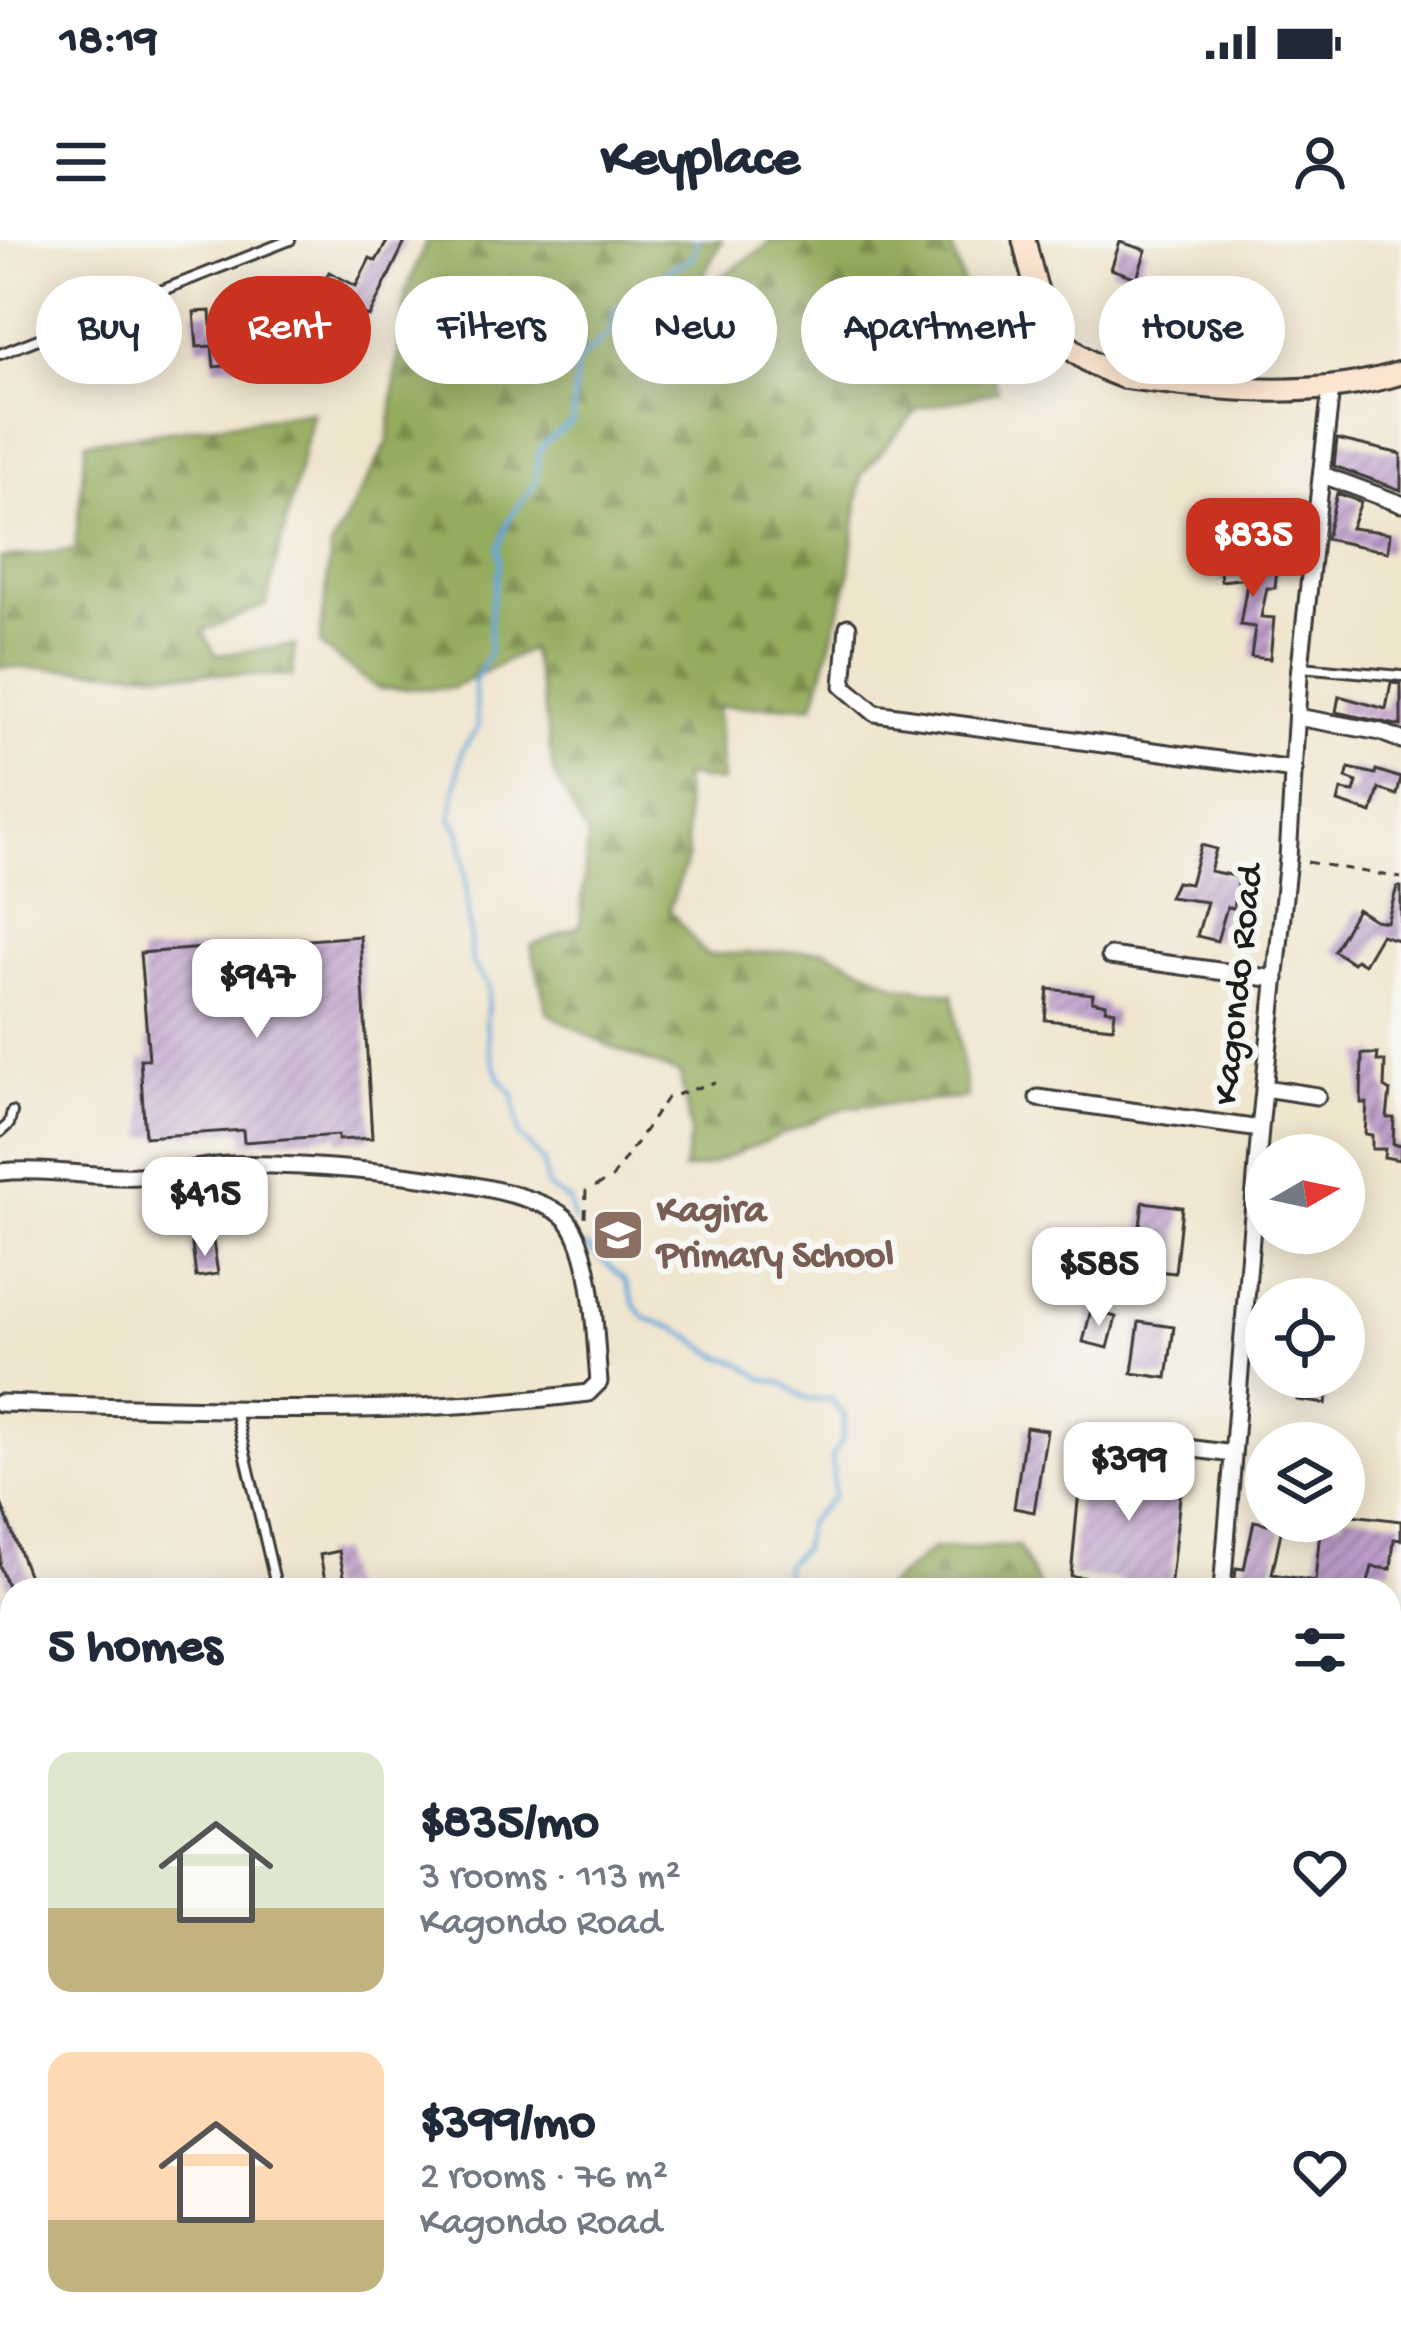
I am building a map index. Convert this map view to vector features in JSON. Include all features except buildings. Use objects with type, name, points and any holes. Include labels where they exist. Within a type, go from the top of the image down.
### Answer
[{"type":"main road","points":[[1024,240],[1047,322],[1057,338],[1100,368],[1123,377],[1274,392],[1330,388],[1401,373]]},
{"type":"street","name":"Kagondo Road","points":[[1223,1578],[1288,858],[1300,667],[1330,388]]},
{"type":"street","points":[[1323,475],[1401,504]]},
{"type":"street","points":[[848,627],[842,686],[875,713],[1294,770]]},
{"type":"street","points":[[1297,717],[1401,740]]},
{"type":"street","points":[[1110,956],[1276,979]]},
{"type":"street","points":[[1264,1088],[1317,1096]]},
{"type":"street","points":[[1038,1098],[1260,1130]]},
{"type":"street","points":[[0,1172],[35,1168],[135,1177],[232,1165],[435,1178],[549,1206],[568,1221],[576,1235],[585,1269],[598,1382],[588,1394],[516,1402],[235,1410],[0,1403]]},
{"type":"street","points":[[1087,1435],[1233,1454]]},
{"type":"lane","points":[[0,354],[290,240]]},
{"type":"lane","points":[[1300,667],[1401,676]]},
{"type":"lane","points":[[0,1132],[9,1124],[12,1112]]},
{"type":"lane","points":[[235,1410],[274,1578]]},
{"type":"path","points":[[1288,858],[1401,878]]},
{"type":"path","points":[[586,1216],[586,1191],[612,1178],[667,1098],[715,1082]]},
{"type":"green space","points":[[427,240],[722,240],[703,276],[612,276],[612,384],[777,384],[777,276],[723,276],[770,240],[949,240],[961,276],[801,276],[801,384],[996,384],[998,391],[917,409],[861,476],[849,577],[814,705],[717,707],[722,782],[683,776],[688,857],[669,910],[706,955],[825,950],[899,986],[953,994],[967,1098],[847,1107],[704,1167],[683,1170],[691,1134],[680,1074],[604,1044],[548,1013],[531,946],[580,926],[588,837],[554,774],[530,649],[453,688],[378,689],[320,645],[331,547],[388,442],[395,383],[588,384],[588,276],[412,276]]},
{"type":"green space","points":[[313,412],[266,605],[203,631],[216,655],[295,645],[292,676],[0,667],[0,558],[75,550],[86,442]]},
{"type":"green space","points":[[1018,1546],[1035,1578],[897,1578],[932,1549]]},
{"type":"waterway","points":[[574,1220],[569,1201],[547,1187],[543,1161],[519,1135],[514,1095],[500,1079],[490,1052],[489,987],[472,963],[464,858],[460,832],[451,818],[462,750],[478,728],[474,683],[489,652],[498,549],[509,519],[535,484],[543,444],[572,422],[577,362],[610,333],[615,310],[650,289],[672,267],[687,262],[694,255],[696,240]]},
{"type":"waterway","points":[[586,1246],[625,1280],[645,1318],[677,1329],[719,1356],[741,1363],[764,1379],[783,1383],[808,1400],[831,1399],[845,1417],[842,1441],[832,1456],[834,1496],[807,1523],[802,1549],[785,1564],[784,1578]]},
{"type":"place","name":"Kagira Primary School","points":[[618,1235]]}]
